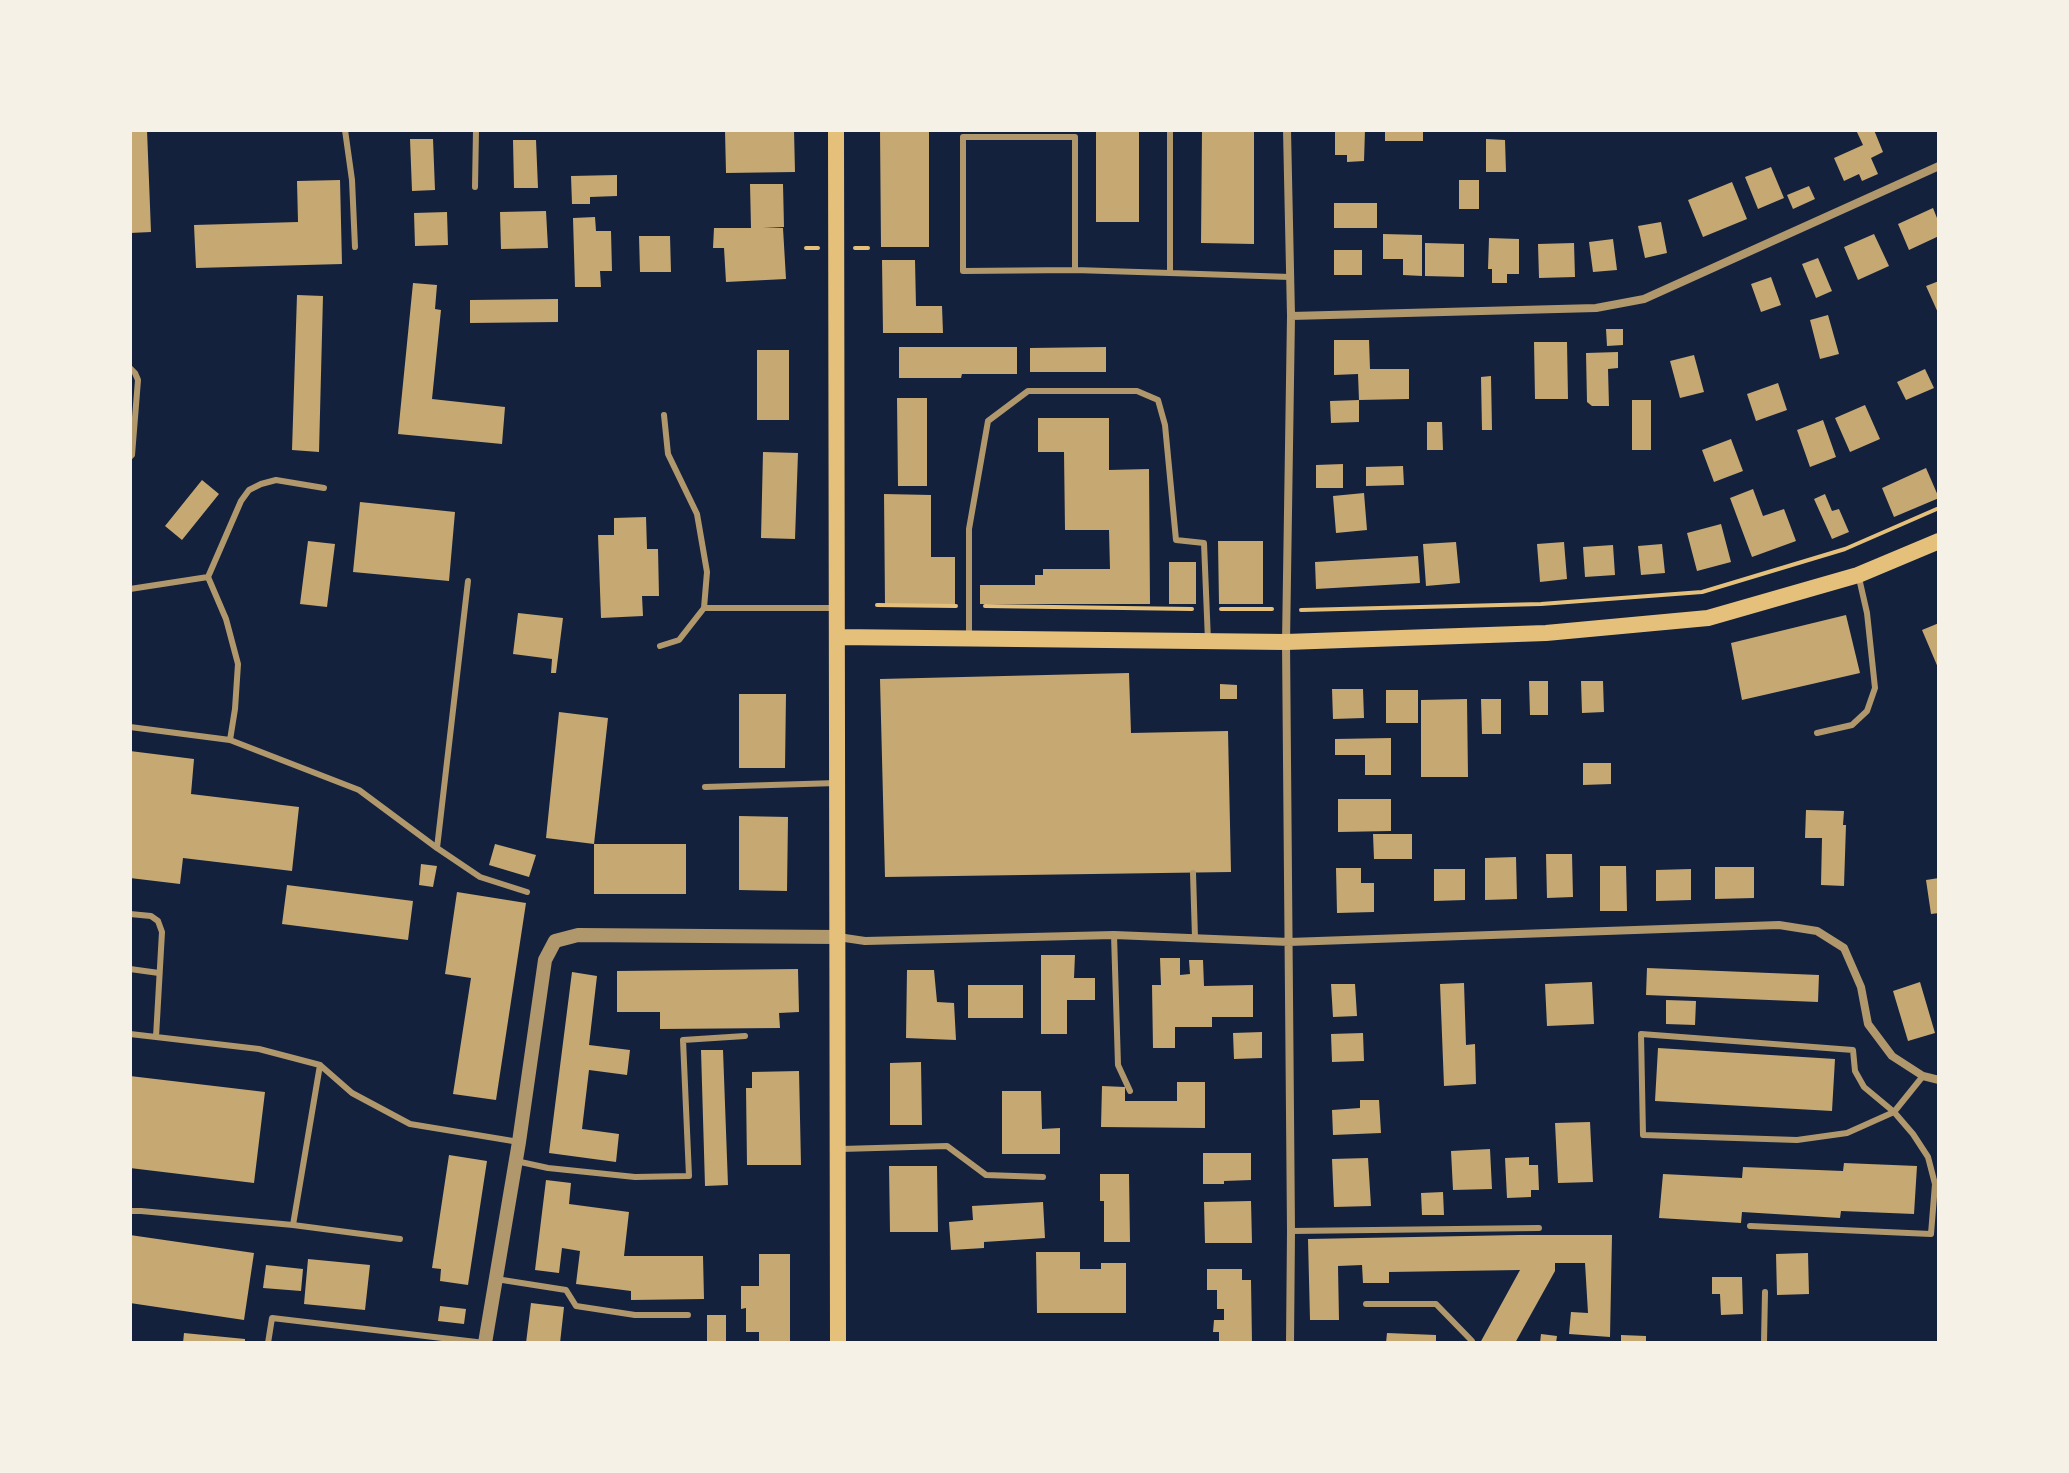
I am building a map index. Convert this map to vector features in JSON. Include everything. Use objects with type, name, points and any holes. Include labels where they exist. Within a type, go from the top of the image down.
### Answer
[{"type":"main road","points":[[836,130],[838,1343]]},
{"type":"main road","points":[[837,637],[1286,642],[1546,633],[1708,618],[1858,575],[1939,541]]},
{"type":"street","points":[[1287,130],[1291,316],[1286,609],[1290,1343]]},
{"type":"street","points":[[1291,316],[1596,308],[1644,299],[1939,166]]},
{"type":"street","points":[[485,1343],[519,1142],[545,960],[555,941],[578,935],[837,937],[865,941],[1114,935],[1289,942],[1779,925],[1817,931],[1844,948],[1861,987],[1868,1024],[1892,1056],[1923,1076],[1939,1080]]},
{"type":"lane","points":[[345,130],[352,180],[355,247]]},
{"type":"lane","points":[[475,187],[476,130]]},
{"type":"lane","points":[[1170,130],[1170,273]]},
{"type":"lane","points":[[1075,270],[1075,137],[963,137],[963,271],[1136,270],[1290,277]]},
{"type":"lane","points":[[130,368],[138,380],[130,457]]},
{"type":"lane","points":[[969,638],[969,529],[988,421],[1028,391],[1137,391],[1158,400],[1165,425],[1176,540],[1204,543],[1208,641]]},
{"type":"lane","points":[[660,646],[679,640],[704,608],[707,572],[697,514],[668,454],[664,415]]},
{"type":"lane","points":[[230,740],[238,664],[226,619],[208,577],[241,501],[249,490],[276,480],[324,488]]},
{"type":"lane","points":[[1817,733],[1852,725],[1867,711],[1875,688],[1867,613],[1858,575]]},
{"type":"lane","points":[[130,589],[208,577]]},
{"type":"lane","points":[[437,848],[468,581]]},
{"type":"lane","points":[[704,608],[837,608]]},
{"type":"lane","points":[[130,727],[230,740],[359,790],[480,877],[527,892]]},
{"type":"lane","points":[[705,787],[837,783]]},
{"type":"lane","points":[[1193,873],[1195,938]]},
{"type":"lane","points":[[130,914],[151,916],[158,921],[162,932],[156,1037]]},
{"type":"lane","points":[[1114,935],[1118,1065],[1130,1091]]},
{"type":"lane","points":[[130,969],[159,973]]},
{"type":"lane","points":[[130,1034],[259,1049],[320,1065],[352,1093],[410,1124],[519,1142]]},
{"type":"lane","points":[[1750,1226],[1931,1234],[1935,1184],[1928,1157],[1894,1112],[1864,1087],[1855,1071],[1853,1050],[1641,1034],[1643,1135],[1797,1140],[1847,1133],[1894,1112],[1923,1076]]},
{"type":"lane","points":[[516,1161],[548,1168],[635,1177],[689,1176],[683,1040],[745,1036]]},
{"type":"lane","points":[[293,1225],[320,1065]]},
{"type":"lane","points":[[838,1149],[947,1146],[986,1175],[1043,1177]]},
{"type":"lane","points":[[130,1211],[293,1225],[400,1239]]},
{"type":"lane","points":[[1291,1231],[1539,1228]]},
{"type":"lane","points":[[496,1279],[566,1290],[576,1306],[635,1315],[688,1315]]},
{"type":"lane","points":[[1764,1343],[1765,1292]]},
{"type":"lane","points":[[1366,1304],[1436,1304],[1471,1343]]},
{"type":"lane","points":[[268,1343],[272,1318],[485,1343]]},
{"type":"path","points":[[877,605],[1286,609],[1541,604],[1702,592],[1845,549],[1939,508]]},
{"type":"building","points":[[130,130],[147,130],[151,232],[130,233]]},
{"type":"building","points":[[794,130],[795,172],[726,173],[725,131]]},
{"type":"building","points":[[880,130],[929,130],[929,247],[881,247]]},
{"type":"building","points":[[1096,130],[1139,130],[1139,222],[1096,222]]},
{"type":"building","points":[[1202,130],[1254,130],[1254,244],[1201,243]]},
{"type":"building","points":[[1335,130],[1365,130],[1364,161],[1347,162],[1347,155],[1335,155]]},
{"type":"building","points":[[1385,130],[1423,130],[1423,141],[1385,141]]},
{"type":"building","points":[[1856,130],[1874,130],[1883,152],[1871,158],[1878,174],[1862,181],[1859,174],[1844,181],[1834,158],[1863,145]]},
{"type":"building","points":[[410,139],[433,139],[435,190],[412,191]]},
{"type":"building","points":[[1486,139],[1505,140],[1506,172],[1486,172]]},
{"type":"building","points":[[513,140],[536,140],[538,188],[514,188]]},
{"type":"building","points":[[1771,167],[1784,198],[1758,209],[1745,177]]},
{"type":"building","points":[[617,175],[617,196],[590,197],[590,204],[572,204],[571,176]]},
{"type":"building","points":[[340,180],[342,264],[196,268],[194,225],[298,222],[297,181]]},
{"type":"building","points":[[1459,180],[1479,180],[1479,209],[1459,209]]},
{"type":"building","points":[[1732,182],[1747,219],[1703,237],[1688,200]]},
{"type":"building","points":[[750,184],[783,184],[784,227],[763,228],[783,228],[786,279],[726,282],[724,248],[713,248],[714,228],[751,228]]},
{"type":"building","points":[[1809,186],[1815,199],[1793,209],[1787,195]]},
{"type":"building","points":[[1334,203],[1377,203],[1377,228],[1334,228]]},
{"type":"building","points":[[1933,208],[1939,223],[1939,236],[1909,250],[1898,224]]},
{"type":"building","points":[[546,211],[548,248],[501,249],[500,212]]},
{"type":"building","points":[[447,212],[448,245],[415,246],[414,213]]},
{"type":"building","points":[[595,217],[596,231],[611,231],[612,271],[600,271],[601,287],[575,287],[573,218]]},
{"type":"building","points":[[1661,222],[1667,253],[1645,258],[1638,226]]},
{"type":"building","points":[[1383,234],[1422,235],[1422,276],[1403,275],[1403,259],[1383,259]]},
{"type":"building","points":[[1874,234],[1889,266],[1858,280],[1844,247]]},
{"type":"building","points":[[639,236],[670,236],[671,272],[640,272]]},
{"type":"building","points":[[1489,238],[1519,239],[1519,274],[1507,274],[1507,283],[1492,283],[1492,269],[1488,269]]},
{"type":"building","points":[[1613,239],[1617,270],[1593,272],[1589,242]]},
{"type":"building","points":[[1425,243],[1464,244],[1464,277],[1425,276]]},
{"type":"building","points":[[1574,243],[1575,277],[1539,278],[1538,244]]},
{"type":"building","points":[[1334,250],[1362,250],[1362,275],[1334,275]]},
{"type":"building","points":[[1818,258],[1832,291],[1816,298],[1802,264]]},
{"type":"building","points":[[882,260],[915,260],[916,306],[942,306],[943,333],[883,333]]},
{"type":"building","points":[[1771,277],[1781,305],[1761,312],[1751,284]]},
{"type":"building","points":[[1939,281],[1939,315],[1926,286]]},
{"type":"building","points":[[413,283],[437,285],[435,309],[441,310],[432,399],[505,407],[502,444],[398,434]]},
{"type":"building","points":[[297,295],[323,296],[319,452],[292,450]]},
{"type":"building","points":[[558,299],[558,322],[470,323],[470,300]]},
{"type":"building","points":[[1828,315],[1839,354],[1820,359],[1810,320]]},
{"type":"building","points":[[1606,329],[1623,329],[1623,345],[1607,346]]},
{"type":"building","points":[[1334,340],[1369,340],[1370,369],[1409,369],[1409,399],[1359,400],[1358,374],[1334,375]]},
{"type":"building","points":[[1534,342],[1567,342],[1568,399],[1535,399]]},
{"type":"building","points":[[899,347],[1017,347],[1017,374],[899,378]]},
{"type":"building","points":[[1106,347],[1106,372],[1030,372],[1030,348]]},
{"type":"building","points":[[757,350],[789,350],[789,420],[757,420]]},
{"type":"building","points":[[1618,352],[1618,368],[1608,369],[1609,406],[1592,406],[1587,402],[1586,353]]},
{"type":"building","points":[[1694,355],[1704,392],[1680,398],[1670,361]]},
{"type":"building","points":[[1925,369],[1934,388],[1906,400],[1897,382]]},
{"type":"building","points":[[1491,376],[1492,430],[1482,430],[1481,377]]},
{"type":"building","points":[[1778,383],[1787,410],[1756,421],[1747,394]]},
{"type":"building","points":[[897,398],[927,398],[927,486],[898,486]]},
{"type":"building","points":[[1359,400],[1359,422],[1331,423],[1330,401]]},
{"type":"building","points":[[1632,400],[1651,400],[1651,450],[1632,450]]},
{"type":"building","points":[[1865,405],[1880,439],[1850,452],[1835,418]]},
{"type":"building","points":[[1038,418],[1109,418],[1109,470],[1149,469],[1150,604],[980,604],[980,585],[1035,585],[1035,575],[1043,575],[1043,569],[1110,569],[1109,530],[1065,530],[1064,452],[1038,452]]},
{"type":"building","points":[[1823,420],[1836,457],[1810,467],[1797,430]]},
{"type":"building","points":[[1427,422],[1442,422],[1443,450],[1427,450]]},
{"type":"building","points":[[1731,439],[1743,471],[1714,482],[1702,450]]},
{"type":"building","points":[[763,452],[798,453],[795,539],[761,538]]},
{"type":"building","points":[[1343,464],[1343,488],[1316,488],[1316,465]]},
{"type":"building","points":[[1403,466],[1404,485],[1366,486],[1366,467]]},
{"type":"building","points":[[1926,468],[1939,498],[1894,517],[1882,488]]},
{"type":"building","points":[[202,480],[219,494],[182,540],[165,526]]},
{"type":"building","points":[[1753,489],[1763,516],[1784,509],[1796,541],[1752,557],[1730,498]]},
{"type":"building","points":[[1364,493],[1367,530],[1336,533],[1333,496]]},
{"type":"building","points":[[884,494],[931,495],[931,557],[955,557],[955,604],[885,605]]},
{"type":"building","points":[[1825,494],[1832,511],[1839,509],[1849,532],[1832,539],[1814,499]]},
{"type":"building","points":[[360,502],[455,512],[449,581],[353,572]]},
{"type":"building","points":[[646,517],[647,549],[658,549],[659,596],[642,596],[643,616],[601,618],[598,535],[614,535],[614,518]]},
{"type":"building","points":[[1721,524],[1731,562],[1697,571],[1687,533]]},
{"type":"building","points":[[308,541],[335,544],[327,607],[300,604]]},
{"type":"building","points":[[1218,541],[1263,541],[1263,604],[1219,604]]},
{"type":"building","points":[[1456,542],[1460,583],[1426,586],[1423,544]]},
{"type":"building","points":[[1564,542],[1567,579],[1540,582],[1537,544]]},
{"type":"building","points":[[1662,544],[1665,573],[1641,575],[1638,546]]},
{"type":"building","points":[[1613,545],[1615,575],[1585,577],[1583,547]]},
{"type":"building","points":[[1418,556],[1420,583],[1316,589],[1315,562]]},
{"type":"building","points":[[1169,562],[1196,562],[1196,604],[1169,604]]},
{"type":"building","points":[[518,613],[563,618],[556,673],[551,673],[552,659],[513,654]]},
{"type":"building","points":[[1846,615],[1860,673],[1742,700],[1731,643]]},
{"type":"building","points":[[1939,623],[1939,670],[1922,630]]},
{"type":"building","points":[[1129,673],[1131,733],[1228,731],[1231,872],[885,877],[880,679]]},
{"type":"building","points":[[1529,681],[1548,681],[1548,715],[1530,715]]},
{"type":"building","points":[[1581,681],[1603,681],[1604,712],[1582,713]]},
{"type":"building","points":[[1220,684],[1237,685],[1237,699],[1220,699]]},
{"type":"building","points":[[1332,689],[1363,689],[1364,718],[1333,719]]},
{"type":"building","points":[[1386,690],[1418,690],[1418,723],[1386,723]]},
{"type":"building","points":[[739,694],[786,694],[785,768],[739,768]]},
{"type":"building","points":[[1467,699],[1468,777],[1421,777],[1421,700]]},
{"type":"building","points":[[1481,699],[1501,699],[1501,734],[1482,734]]},
{"type":"building","points":[[559,712],[608,718],[594,844],[546,838]]},
{"type":"building","points":[[1391,738],[1391,775],[1365,775],[1365,755],[1335,755],[1335,739]]},
{"type":"building","points":[[130,751],[194,759],[191,794],[299,807],[292,871],[183,858],[180,884],[130,878]]},
{"type":"building","points":[[1583,763],[1611,763],[1611,784],[1583,785]]},
{"type":"building","points":[[1338,799],[1391,799],[1391,831],[1338,832]]},
{"type":"building","points":[[1806,810],[1844,811],[1844,886],[1821,885],[1822,838],[1805,838]]},
{"type":"building","points":[[739,816],[788,817],[787,891],[739,890]]},
{"type":"building","points":[[1373,834],[1412,834],[1412,859],[1374,859]]},
{"type":"building","points":[[495,844],[536,855],[529,877],[489,865]]},
{"type":"building","points":[[594,844],[686,844],[686,894],[594,894]]},
{"type":"building","points":[[1546,854],[1572,854],[1573,897],[1547,898]]},
{"type":"building","points":[[1516,857],[1517,899],[1485,900],[1485,858]]},
{"type":"building","points":[[421,864],[437,866],[433,887],[419,885]]},
{"type":"building","points":[[1600,866],[1626,866],[1627,911],[1600,911]]},
{"type":"building","points":[[1715,867],[1754,867],[1754,898],[1715,899]]},
{"type":"building","points":[[1336,868],[1361,868],[1361,883],[1374,883],[1374,912],[1337,913]]},
{"type":"building","points":[[1434,869],[1465,869],[1465,900],[1434,901]]},
{"type":"building","points":[[1691,869],[1691,900],[1656,901],[1656,870]]},
{"type":"building","points":[[1939,878],[1939,913],[1931,914],[1926,880]]},
{"type":"building","points":[[287,885],[413,901],[408,940],[282,924]]},
{"type":"building","points":[[457,892],[526,903],[496,1100],[453,1094],[471,978],[445,974]]},
{"type":"building","points":[[1041,955],[1075,955],[1074,978],[1095,978],[1095,1000],[1067,1000],[1067,1034],[1041,1034]]},
{"type":"building","points":[[1160,958],[1180,958],[1180,975],[1190,974],[1189,960],[1203,960],[1204,986],[1253,985],[1253,1017],[1212,1017],[1212,1027],[1175,1027],[1175,1048],[1153,1048],[1152,985],[1161,985]]},
{"type":"building","points":[[1647,968],[1819,975],[1818,1002],[1646,995]]},
{"type":"building","points":[[798,969],[799,1012],[779,1013],[780,1028],[660,1029],[660,1012],[617,1012],[617,971]]},
{"type":"building","points":[[907,970],[934,970],[937,1002],[954,1003],[956,1040],[906,1038]]},
{"type":"building","points":[[572,972],[597,976],[589,1045],[630,1050],[627,1075],[589,1070],[582,1129],[619,1134],[616,1162],[549,1153]]},
{"type":"building","points":[[1592,982],[1594,1024],[1547,1026],[1545,984]]},
{"type":"building","points":[[1920,982],[1935,1033],[1908,1041],[1893,991]]},
{"type":"building","points":[[1464,983],[1466,1045],[1475,1044],[1476,1084],[1444,1086],[1440,984]]},
{"type":"building","points":[[1331,984],[1355,984],[1357,1016],[1333,1017]]},
{"type":"building","points":[[968,985],[1023,985],[1023,1018],[968,1018]]},
{"type":"building","points":[[1666,1000],[1696,1001],[1695,1025],[1666,1024]]},
{"type":"building","points":[[1262,1032],[1262,1058],[1234,1059],[1233,1033]]},
{"type":"building","points":[[1363,1033],[1364,1061],[1332,1062],[1331,1034]]},
{"type":"building","points":[[1658,1048],[1835,1059],[1832,1111],[1655,1101]]},
{"type":"building","points":[[701,1050],[723,1050],[728,1185],[705,1186]]},
{"type":"building","points":[[921,1062],[922,1125],[890,1125],[890,1063]]},
{"type":"building","points":[[799,1071],[801,1165],[747,1165],[746,1088],[752,1088],[752,1072]]},
{"type":"building","points":[[130,1076],[265,1092],[254,1183],[130,1168]]},
{"type":"building","points":[[1177,1082],[1205,1082],[1205,1128],[1101,1127],[1102,1086],[1125,1087],[1125,1101],[1177,1101]]},
{"type":"building","points":[[1002,1091],[1041,1091],[1042,1129],[1060,1128],[1060,1154],[1002,1154]]},
{"type":"building","points":[[1360,1100],[1379,1100],[1381,1133],[1333,1135],[1332,1110],[1360,1108]]},
{"type":"building","points":[[1590,1122],[1593,1182],[1558,1183],[1555,1123]]},
{"type":"building","points":[[1490,1149],[1492,1189],[1453,1190],[1451,1151]]},
{"type":"building","points":[[1203,1153],[1251,1153],[1251,1180],[1203,1184]]},
{"type":"building","points":[[449,1155],[487,1161],[468,1285],[440,1281],[441,1269],[432,1268]]},
{"type":"building","points":[[1529,1157],[1529,1165],[1538,1165],[1539,1190],[1531,1190],[1531,1197],[1507,1198],[1505,1158]]},
{"type":"building","points":[[1368,1158],[1371,1206],[1334,1207],[1332,1159]]},
{"type":"building","points":[[1844,1163],[1917,1166],[1914,1214],[1841,1211],[1840,1218],[1742,1212],[1741,1223],[1659,1218],[1663,1174],[1742,1178],[1743,1167],[1843,1171]]},
{"type":"building","points":[[889,1166],[937,1166],[938,1232],[890,1232]]},
{"type":"building","points":[[1100,1174],[1129,1174],[1130,1242],[1104,1242],[1104,1201],[1100,1201]]},
{"type":"building","points":[[546,1180],[571,1183],[569,1204],[629,1212],[624,1256],[703,1256],[704,1299],[631,1300],[631,1291],[576,1284],[580,1251],[562,1248],[559,1273],[535,1270]]},
{"type":"building","points":[[1443,1192],[1444,1215],[1422,1215],[1421,1193]]},
{"type":"building","points":[[1251,1201],[1252,1243],[1205,1243],[1204,1202]]},
{"type":"building","points":[[1043,1202],[1045,1238],[984,1242],[984,1248],[951,1250],[949,1222],[973,1220],[972,1206]]},
{"type":"building","points":[[130,1235],[254,1253],[244,1320],[130,1303]]},
{"type":"building","points":[[1612,1235],[1610,1337],[1569,1334],[1571,1312],[1588,1313],[1585,1263],[1555,1263],[1555,1271],[1515,1343],[1480,1343],[1520,1270],[1389,1272],[1389,1283],[1363,1283],[1362,1265],[1338,1266],[1339,1320],[1310,1320],[1308,1239]]},
{"type":"building","points":[[1036,1252],[1080,1252],[1080,1269],[1101,1269],[1101,1263],[1126,1263],[1126,1313],[1037,1313]]},
{"type":"building","points":[[1808,1253],[1809,1294],[1777,1295],[1776,1254]]},
{"type":"building","points":[[759,1254],[790,1254],[790,1343],[759,1343],[759,1332],[746,1332],[746,1308],[741,1309],[741,1286],[759,1286]]},
{"type":"building","points":[[308,1259],[370,1265],[365,1310],[304,1304]]},
{"type":"building","points":[[266,1265],[303,1269],[301,1291],[263,1288]]},
{"type":"building","points":[[1207,1269],[1242,1269],[1242,1280],[1251,1280],[1252,1343],[1219,1343],[1219,1332],[1213,1332],[1214,1320],[1224,1320],[1224,1309],[1217,1309],[1217,1290],[1207,1290]]},
{"type":"building","points":[[1712,1277],[1742,1277],[1743,1314],[1721,1315],[1720,1294],[1712,1294]]},
{"type":"building","points":[[531,1303],[564,1307],[560,1343],[526,1343]]},
{"type":"building","points":[[440,1306],[466,1309],[464,1324],[438,1321]]},
{"type":"building","points":[[707,1315],[726,1315],[726,1343],[707,1343]]},
{"type":"building","points":[[184,1333],[245,1339],[245,1343],[183,1343]]},
{"type":"building","points":[[1387,1333],[1436,1335],[1436,1343],[1386,1343]]},
{"type":"building","points":[[1541,1334],[1557,1336],[1556,1343],[1540,1343]]},
{"type":"building","points":[[1621,1335],[1646,1336],[1646,1343],[1621,1343]]}]
